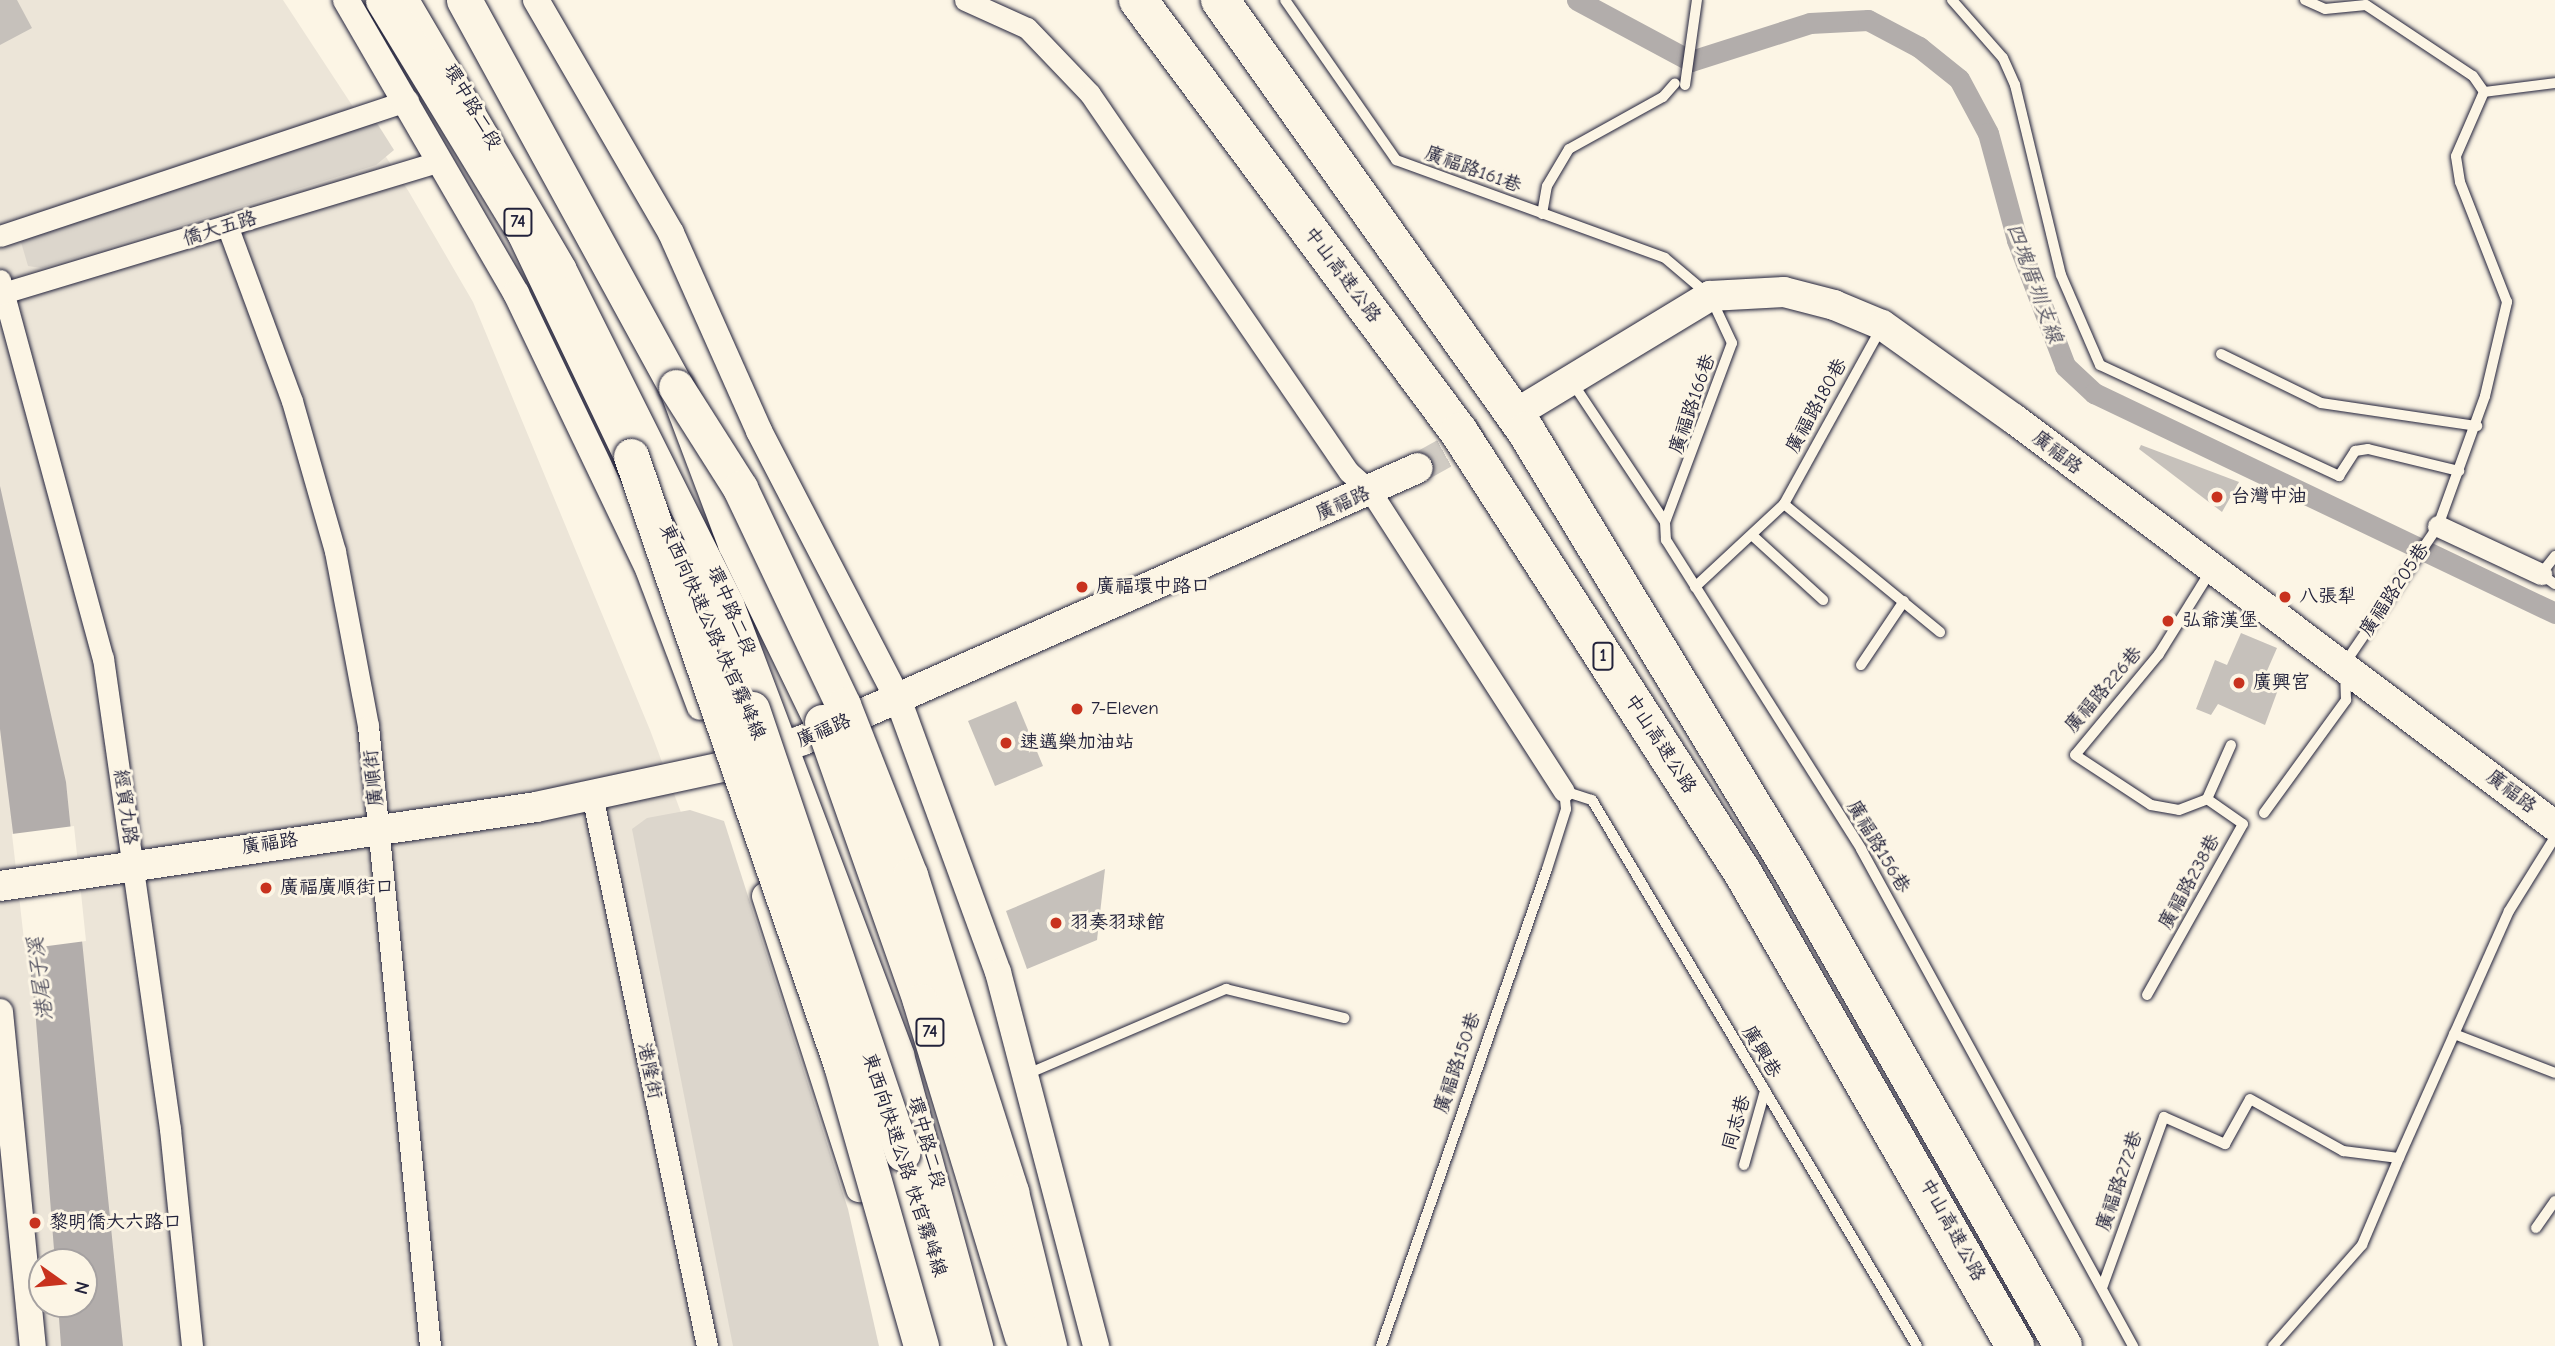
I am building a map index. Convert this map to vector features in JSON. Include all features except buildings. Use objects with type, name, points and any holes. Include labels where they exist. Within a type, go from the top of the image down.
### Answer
[{"type":"highway","name":"東西向快速公路 快官霧峰線","points":[[383,0],[524,232],[752,709],[902,1153],[955,1346]]},
{"type":"highway","name":"74","points":[[464,0],[676,387],[735,543],[822,722],[920,1001],[1024,1346]]},
{"type":"highway","name":"中山高速公路","points":[[1138,0],[1459,432],[1742,873],[2015,1346]]},
{"type":"highway","name":"中山高速公路","points":[[1220,0],[1526,431],[1791,869],[2063,1346]]},
{"type":"highway","points":[[676,387],[740,488],[843,705],[910,875],[1011,1192],[1049,1346]]},
{"type":"highway","points":[[631,456],[841,1065],[920,1346]]},
{"type":"main road","name":"廣福路","points":[[1515,414],[1572,382],[1710,296],[1784,292],[1882,325],[2210,572],[2345,663],[2555,825]]},
{"type":"main road","name":"廣福路","points":[[0,886],[592,795],[722,767],[795,743],[898,699],[1371,492],[1418,468]]},
{"type":"street","points":[[346,0],[408,100],[516,293],[649,571],[722,767],[905,1346]]},
{"type":"street","name":"環中路二段","points":[[406,0],[563,268],[732,604],[795,743],[901,1055],[980,1346]]},
{"type":"street","name":"環中路二段","points":[[426,0],[609,322],[716,537],[922,1070],[993,1346]]},
{"type":"street","points":[[536,0],[671,233],[759,431],[898,699],[998,972],[1096,1346]]},
{"type":"street","points":[[965,0],[1011,18],[1067,62],[1349,472],[1371,492],[1564,791]]},
{"type":"street","points":[[0,236],[408,100]]},
{"type":"street","name":"僑大五路","points":[[1,289],[228,228],[440,161]]},
{"type":"street","name":"廣順街","points":[[228,228],[292,401],[335,551],[368,726],[430,1346]]},
{"type":"street","name":"經貿九路","points":[[1,289],[103,658],[119,867],[192,1346]]},
{"type":"street","name":"廣福路205巷","points":[[2435,531],[2548,579]]},
{"type":"street","name":"港隆街","points":[[592,795],[707,1346]]},
{"type":"street","points":[[0,1012],[33,1346]]},
{"type":"lane","name":"廣福路161巷","points":[[1285,0],[1396,160],[1665,258],[1710,296]]},
{"type":"lane","points":[[1542,214],[1547,186],[1569,149],[1663,97],[1680,84],[1697,0]]},
{"type":"lane","points":[[1952,0],[2003,58],[2015,85],[2061,275],[2100,365],[2339,476],[2355,450],[2368,449],[2459,471]]},
{"type":"lane","points":[[2305,0],[2325,9],[2366,5],[2473,76],[2484,92]]},
{"type":"lane","points":[[2484,92],[2555,83]]},
{"type":"lane","points":[[2435,531],[2477,426],[2507,302],[2455,167],[2484,92]]},
{"type":"lane","name":"廣福路166巷","points":[[1665,522],[1732,343],[1710,296]]},
{"type":"lane","name":"廣福路180巷","points":[[1695,587],[1753,536],[1784,503],[1882,325]]},
{"type":"lane","points":[[2221,354],[2321,403],[2477,426]]},
{"type":"lane","name":"廣福路156巷","points":[[1572,382],[1665,522],[1666,540],[1861,849],[2133,1346]]},
{"type":"lane","points":[[1784,503],[1940,632]]},
{"type":"lane","name":"廣福路205巷","points":[[2345,663],[2435,531]]},
{"type":"lane","points":[[1753,536],[1823,600]]},
{"type":"lane","name":"廣福路205巷","points":[[2548,579],[2555,556]]},
{"type":"lane","name":"廣福路226巷","points":[[2207,799],[2179,810],[2151,805],[2076,755],[2077,747],[2159,654],[2210,572]]},
{"type":"lane","points":[[1861,666],[1905,601]]},
{"type":"lane","points":[[2264,813],[2346,701],[2345,663]]},
{"type":"lane","points":[[2207,799],[2231,745]]},
{"type":"lane","name":"廣興巷","points":[[1564,791],[1592,800],[1917,1346]]},
{"type":"lane","name":"廣福路150巷","points":[[1381,1346],[1547,869],[1566,809],[1564,791]]},
{"type":"lane","name":"廣福路238巷","points":[[2147,995],[2243,824],[2207,799]]},
{"type":"lane","points":[[2273,1346],[2362,1245],[2509,911],[2555,837]]},
{"type":"lane","points":[[1025,1074],[1226,989],[1344,1018]]},
{"type":"lane","points":[[2454,1034],[2555,1073]]},
{"type":"lane","name":"同志巷","points":[[1744,1165],[1765,1091]]},
{"type":"lane","name":"廣福路272巷","points":[[2102,1288],[2164,1116],[2225,1144],[2250,1099],[2343,1151],[2399,1158]]},
{"type":"lane","points":[[2536,1228],[2555,1201]]},
{"type":"shaded area","points":[[0,0],[283,0],[409,192],[473,302],[650,730],[694,847],[851,1346],[0,1346]]},
{"type":"shaded area","points":[[375,120],[394,150],[376,165],[42,268],[28,266],[21,242],[33,233]]},
{"type":"shaded area","points":[[690,810],[724,821],[848,1209],[879,1346],[733,1346],[632,829],[647,818]]},
{"type":"water","name":"港尾子溪","points":[[0,486],[66,782],[123,1346],[61,1346],[59,1318],[98,1318],[98,1248],[54,1248],[35,1008],[0,729]]},
{"type":"pier","points":[[74,826],[86,941],[25,949],[12,834]]},
{"type":"waterway","name":"四塊厝圳支線","points":[[1577,0],[1691,61],[1810,23],[1868,20],[1919,47],[1959,79],[1988,133],[2017,240],[2065,366],[2094,393],[2555,613]]},
{"type":"tunnel","points":[[1418,468],[1515,414]]},
{"type":"place","name":"台灣中油","points":[[2217,497]]},
{"type":"place","name":"廣福環中路口","points":[[1082,587]]},
{"type":"place","name":"八張犁","points":[[2285,597]]},
{"type":"place","name":"弘爺漢堡","points":[[2168,621]]},
{"type":"place","name":"廣興宮","points":[[2239,683]]},
{"type":"place","name":"7-Eleven","points":[[1077,709]]},
{"type":"place","name":"速邁樂加油站","points":[[1006,743]]},
{"type":"place","name":"廣福廣順街口","points":[[266,888]]},
{"type":"place","name":"羽奏羽球館","points":[[1056,923]]},
{"type":"place","name":"黎明僑大六路口","points":[[35,1223]]}]
